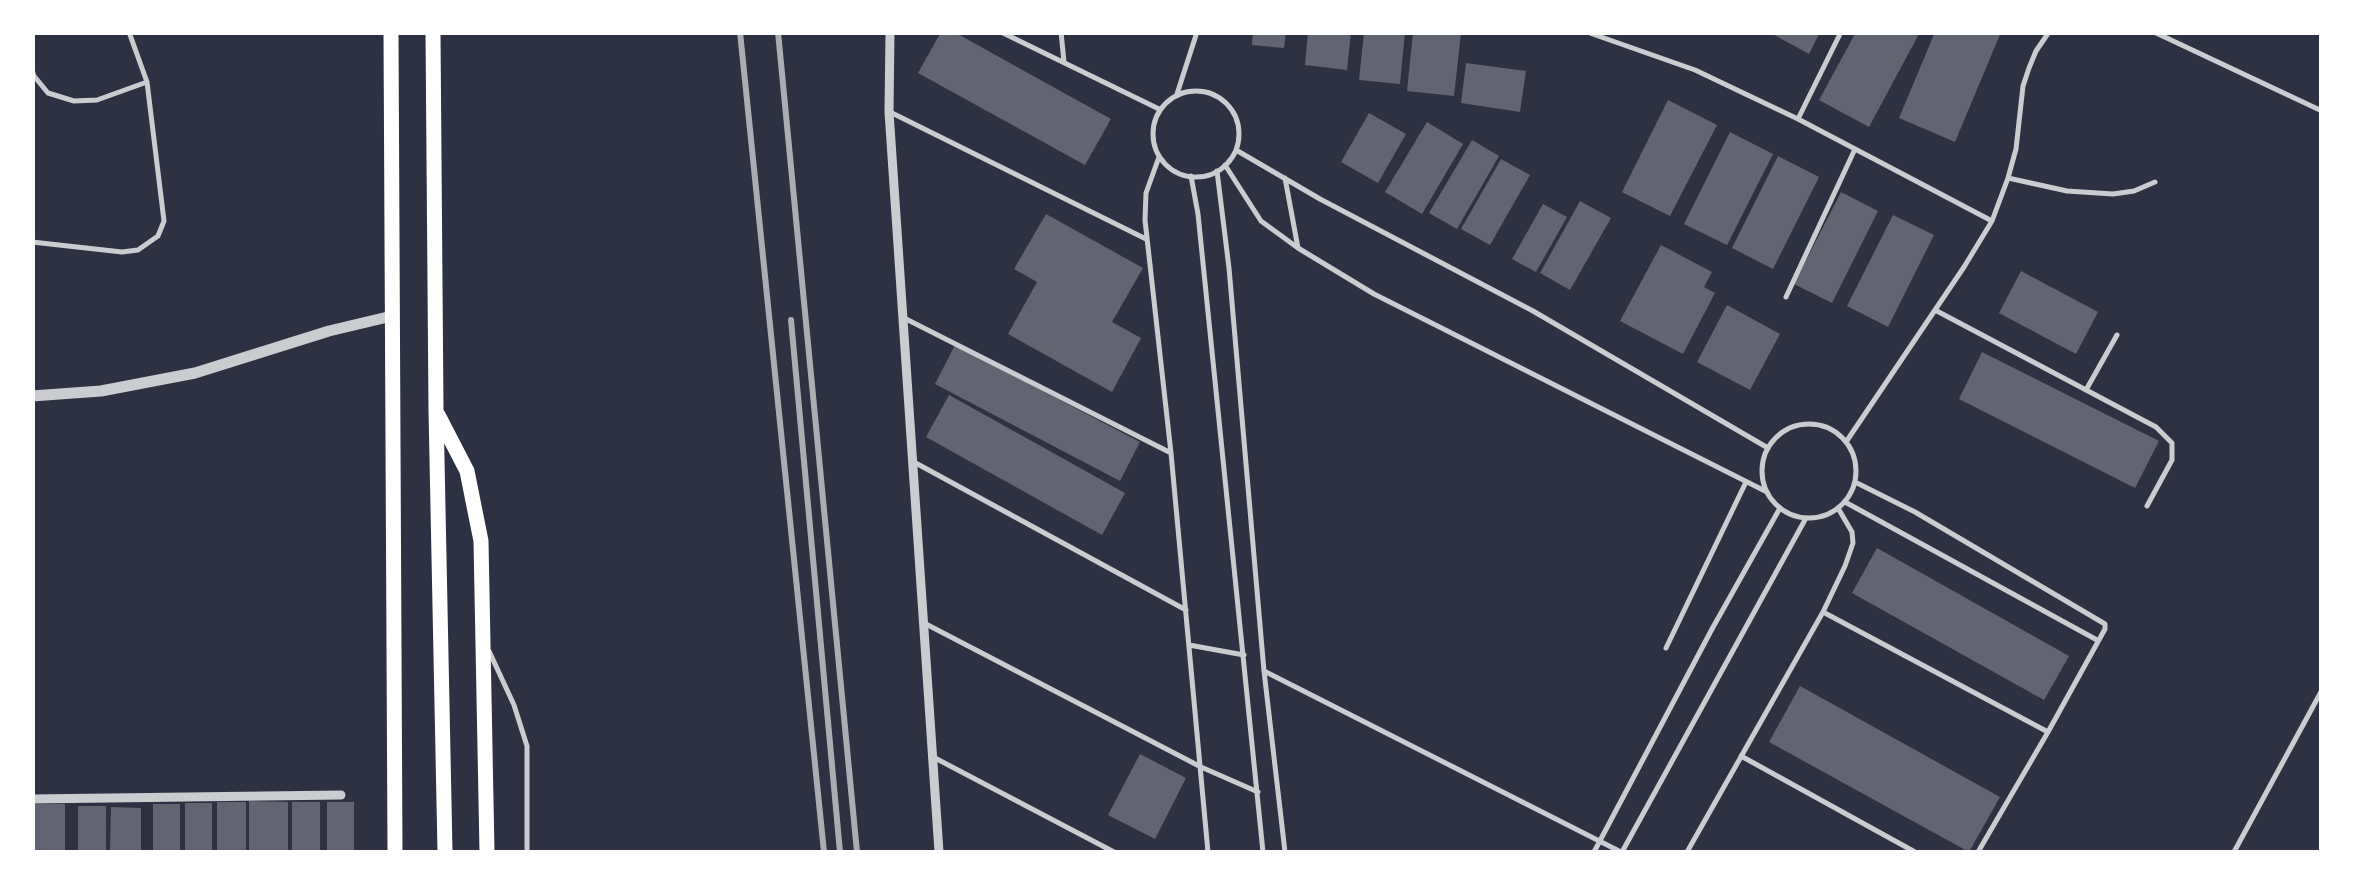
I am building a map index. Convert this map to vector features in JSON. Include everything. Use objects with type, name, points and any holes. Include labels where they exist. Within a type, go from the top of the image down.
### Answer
[{"type":"highway","points":[[391,32],[396,852]]},
{"type":"highway","points":[[434,32],[436,410],[445,852]]},
{"type":"highway","points":[[436,410],[468,470],[481,541],[487,852]]},
{"type":"street","points":[[890,32],[889,112],[940,852]]},
{"type":"street","points":[[32,396],[100,391],[194,374],[329,331],[392,316]]},
{"type":"street","points":[[32,798],[340,795]]},
{"type":"lane","points":[[32,242],[122,252],[138,250],[158,236],[164,221],[148,82],[129,32]]},
{"type":"lane","points":[[1001,32],[1160,110]]},
{"type":"lane","points":[[1061,32],[1064,62]]},
{"type":"lane","points":[[1177,94],[1200,90],[1222,99],[1237,118],[1236,150],[1217,172],[1191,176],[1174,171],[1153,143],[1152,132],[1160,110],[1177,94],[1197,32]]},
{"type":"lane","points":[[1587,32],[1695,70],[1992,220]]},
{"type":"lane","points":[[1798,119],[1841,32]]},
{"type":"lane","points":[[1846,442],[1992,220],[2016,149],[2023,86],[2036,51],[2049,32]]},
{"type":"lane","points":[[2154,32],[2322,111]]},
{"type":"lane","points":[[32,70],[48,93],[74,101],[96,100],[148,82]]},
{"type":"lane","points":[[889,112],[1148,240]]},
{"type":"lane","points":[[1786,298],[1855,149]]},
{"type":"lane","points":[[1236,150],[1533,311],[1768,448]]},
{"type":"lane","points":[[1159,156],[1144,206],[1208,852]]},
{"type":"lane","points":[[1225,165],[1261,221],[1298,248],[1407,311],[1767,492],[1792,515],[1821,517],[1845,502],[1855,482],[1856,462],[1851,449],[1831,429],[1817,424],[1789,428],[1768,448],[1762,470],[1767,492]]},
{"type":"lane","points":[[1217,172],[1284,852]]},
{"type":"lane","points":[[1191,176],[1263,852]]},
{"type":"lane","points":[[1284,178],[1298,248]]},
{"type":"lane","points":[[2008,178],[2067,191],[2113,194],[2134,191],[2154,182]]},
{"type":"lane","points":[[1936,310],[2156,428],[2172,443],[2172,460],[2147,506]]},
{"type":"lane","points":[[903,318],[1171,452]]},
{"type":"lane","points":[[2086,390],[2117,334]]},
{"type":"lane","points":[[912,462],[1186,610]]},
{"type":"lane","points":[[1666,648],[1746,482]]},
{"type":"lane","points":[[1855,482],[2103,622],[2105,628],[1978,852]]},
{"type":"lane","points":[[1845,502],[2097,640]]},
{"type":"lane","points":[[1594,852],[1780,508]]},
{"type":"lane","points":[[1688,852],[1824,612],[1853,543],[1852,532],[1838,508]]},
{"type":"lane","points":[[1264,671],[1622,852],[1806,518]]},
{"type":"lane","points":[[1824,612],[2048,732]]},
{"type":"lane","points":[[924,624],[1201,768],[1258,792]]},
{"type":"lane","points":[[483,639],[514,705],[527,746],[527,852]]},
{"type":"lane","points":[[1189,645],[1244,655]]},
{"type":"lane","points":[[2234,852],[2322,690]]},
{"type":"lane","points":[[1741,756],[1915,852]]},
{"type":"lane","points":[[933,757],[1114,852]]},
{"type":"building","points":[[941,32],[954,32],[1111,119],[1085,165],[918,73]]},
{"type":"building","points":[[1253,32],[1286,32],[1284,48],[1252,45]]},
{"type":"building","points":[[1308,32],[1351,32],[1347,70],[1305,65]]},
{"type":"building","points":[[1364,32],[1405,32],[1400,84],[1359,80]]},
{"type":"building","points":[[1413,32],[1461,33],[1454,96],[1407,91]]},
{"type":"building","points":[[1769,32],[1820,32],[1809,54]]},
{"type":"building","points":[[1856,32],[1920,32],[1869,127],[1819,100]]},
{"type":"building","points":[[1935,32],[2001,32],[1955,142],[1899,118]]},
{"type":"building","points":[[1466,63],[1526,71],[1520,112],[1461,103]]},
{"type":"building","points":[[1668,100],[1717,125],[1670,216],[1622,192]]},
{"type":"building","points":[[1369,113],[1406,134],[1378,183],[1341,162]]},
{"type":"building","points":[[1427,122],[1463,144],[1422,214],[1385,192]]},
{"type":"building","points":[[1730,132],[1773,154],[1727,245],[1684,224]]},
{"type":"building","points":[[1472,140],[1499,156],[1457,229],[1429,213]]},
{"type":"building","points":[[1778,156],[1819,177],[1773,269],[1732,248]]},
{"type":"building","points":[[1501,159],[1530,175],[1490,245],[1461,229]]},
{"type":"building","points":[[1841,192],[1878,211],[1832,303],[1794,284]]},
{"type":"building","points":[[1580,201],[1611,218],[1570,290],[1540,273]]},
{"type":"building","points":[[1543,204],[1567,217],[1536,272],[1512,259]]},
{"type":"building","points":[[1046,214],[1143,268],[1112,322],[1141,338],[1112,392],[1008,334],[1037,282],[1014,269]]},
{"type":"building","points":[[1893,215],[1934,235],[1888,327],[1847,306]]},
{"type":"building","points":[[1661,245],[1712,272],[1704,287],[1715,293],[1683,354],[1620,321]]},
{"type":"building","points":[[2021,271],[2098,312],[2076,354],[1999,313]]},
{"type":"building","points":[[1727,305],[1780,334],[1750,390],[1697,362]]},
{"type":"building","points":[[955,345],[1140,442],[1120,481],[935,384]]},
{"type":"building","points":[[1982,352],[2159,441],[2135,488],[1959,399]]},
{"type":"building","points":[[949,395],[1125,493],[1102,535],[926,437]]},
{"type":"building","points":[[1877,548],[2069,656],[2044,700],[1852,593]]},
{"type":"building","points":[[1800,686],[2000,797],[1969,852],[1769,742]]},
{"type":"building","points":[[1140,754],[1186,778],[1155,839],[1108,815]]},
{"type":"building","points":[[249,801],[288,802],[288,852],[249,852]]},
{"type":"building","points":[[217,802],[246,802],[246,852],[217,852]]},
{"type":"building","points":[[292,802],[320,802],[320,852],[292,852]]},
{"type":"building","points":[[327,802],[354,802],[354,852],[327,852]]},
{"type":"building","points":[[185,803],[212,803],[212,852],[185,852]]},
{"type":"building","points":[[35,804],[65,804],[65,852],[35,852]]},
{"type":"building","points":[[153,804],[180,804],[180,852],[153,852]]},
{"type":"building","points":[[78,806],[106,806],[106,852],[78,852]]},
{"type":"building","points":[[111,807],[141,808],[141,852],[110,852]]},
{"type":"railway","points":[[740,32],[824,852]]},
{"type":"railway","points":[[778,32],[857,852]]},
{"type":"railway","points":[[791,320],[840,852]]}]
